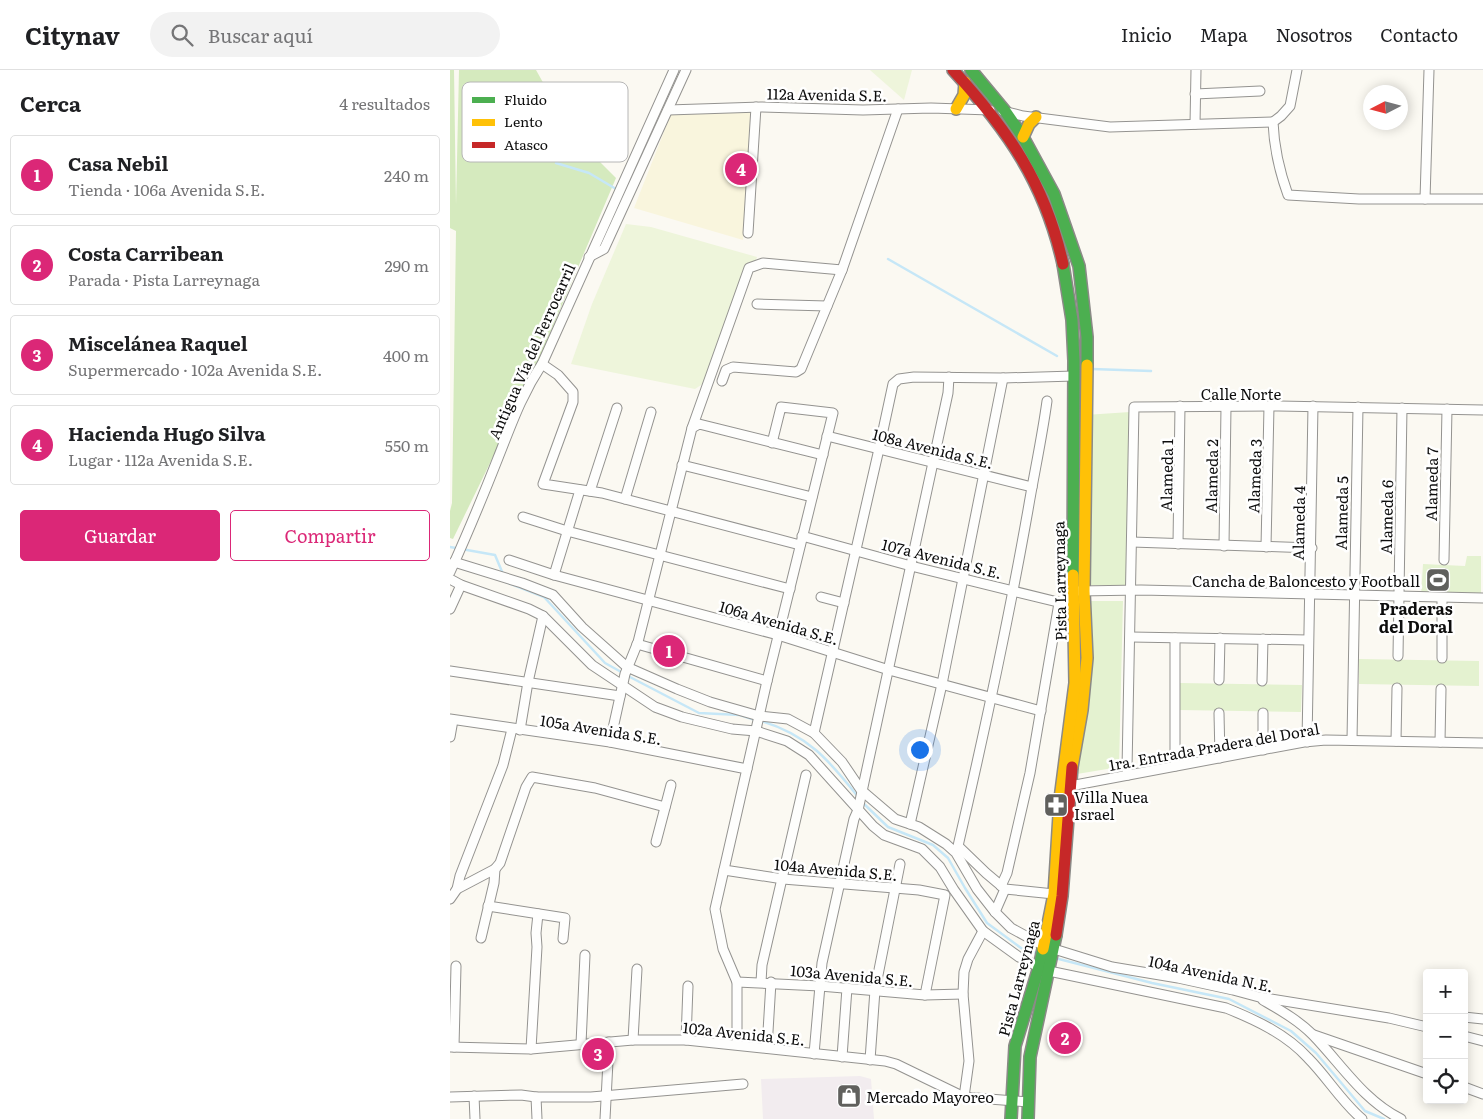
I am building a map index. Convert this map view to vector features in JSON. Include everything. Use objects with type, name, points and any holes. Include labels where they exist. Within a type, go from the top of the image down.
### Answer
[{"type":"main road","name":"Pista Larreynaga","points":[[953,70],[1001,125],[1024,160],[1041,193],[1057,232],[1072,307],[1079,591],[1087,658],[1070,786],[1062,896],[1048,948],[1030,1056],[1028,1119]]},
{"type":"main road","name":"Pista Larreynaga","points":[[971,70],[1005,111],[1023,137],[1044,174],[1062,213],[1078,266],[1084,306],[1087,359],[1079,591],[1074,606],[1075,674],[1060,799],[1054,894],[1048,948]]},
{"type":"main road","points":[[956,109],[964,95],[964,82]]},
{"type":"main road","points":[[1023,137],[1029,124],[1036,117]]},
{"type":"main road","name":"Pista Larreynaga","points":[[1011,1119],[1016,1046],[1044,968]]},
{"type":"street","name":"Antigua Vía del Ferrocarril","points":[[452,567],[517,409],[528,385],[542,364],[674,70]]},
{"type":"street","points":[[589,257],[604,249],[686,70]]},
{"type":"street","points":[[1195,124],[1196,70]]},
{"type":"street","points":[[1297,70],[1290,106],[1273,122],[1274,146],[1288,195],[1359,199],[1483,199]]},
{"type":"street","points":[[1425,199],[1429,70]]},
{"type":"street","points":[[1195,94],[1260,92]]},
{"type":"street","points":[[748,233],[756,107]]},
{"type":"street","name":"112a Avenida S.E.","points":[[668,110],[756,107],[863,110],[986,109],[1110,126],[1273,122]]},
{"type":"street","points":[[722,381],[726,370],[732,367],[796,372],[801,369],[842,270],[898,109]]},
{"type":"street","points":[[610,742],[622,686],[627,667],[637,644],[649,600],[682,465],[749,268],[763,263],[842,270]]},
{"type":"street","points":[[757,304],[827,306]]},
{"type":"street","name":"107a Avenida S.E.","points":[[542,364],[558,375],[573,392],[573,402],[543,484],[625,499],[801,540],[856,550],[911,566],[1074,606]]},
{"type":"street","points":[[814,733],[893,384],[899,379],[914,377],[1003,378],[1074,376]]},
{"type":"street","points":[[814,1054],[822,963],[889,670],[948,393],[949,377]]},
{"type":"street","points":[[910,824],[942,684],[1003,378]]},
{"type":"street","points":[[958,846],[992,698],[1014,590],[1042,442],[1047,401]]},
{"type":"street","name":"Alameda 1","points":[[1178,544],[1180,406]]},
{"type":"street","name":"Alameda 3","points":[[1266,547],[1269,406]]},
{"type":"street","name":"Calle Norte","points":[[1128,775],[1134,407],[1313,406],[1483,410]]},
{"type":"street","name":"Alameda 4","points":[[1307,742],[1309,594],[1312,548],[1313,406]]},
{"type":"street","points":[[737,1044],[737,982],[723,949],[715,909],[757,723],[833,412],[781,407],[772,443]]},
{"type":"street","name":"Alameda 2","points":[[1224,546],[1226,407]]},
{"type":"street","name":"Alameda 5","points":[[1352,740],[1358,407]]},
{"type":"street","points":[[554,575],[567,531],[585,491],[617,408]]},
{"type":"street","name":"Alameda 6","points":[[1398,656],[1402,408]]},
{"type":"street","name":"Alameda 7","points":[[1444,560],[1447,409]]},
{"type":"street","points":[[625,499],[651,412]]},
{"type":"street","points":[[696,426],[822,455]]},
{"type":"street","name":"108a Avenida S.E.","points":[[827,436],[1032,487]]},
{"type":"street","points":[[682,465],[812,498]]},
{"type":"street","points":[[523,517],[567,531],[790,589]]},
{"type":"street","points":[[1132,542],[1312,548]]},
{"type":"street","name":"106a Avenida S.E.","points":[[509,560],[554,575],[778,635],[889,670],[1041,711]]},
{"type":"street","points":[[452,567],[504,577],[553,595],[582,627],[627,667],[757,723],[809,755],[859,800],[895,819],[919,827],[946,844],[958,846],[1003,888],[1054,894]]},
{"type":"street","points":[[450,579],[460,585],[530,609],[543,616],[592,666],[655,707],[682,717],[732,729],[757,723],[788,719],[814,733],[842,762],[872,826],[884,835],[922,849],[940,867],[983,931],[1018,957],[1044,968],[1226,1008],[1241,1014],[1269,1028],[1298,1048],[1310,1059],[1353,1111],[1362,1119]]},
{"type":"street","points":[[450,608],[460,585]]},
{"type":"street","points":[[1079,591],[1131,590],[1483,598]]},
{"type":"street","points":[[821,597],[844,603]]},
{"type":"street","points":[[1442,598],[1442,658]]},
{"type":"street","points":[[995,912],[1007,873],[1030,772],[1059,603]]},
{"type":"street","points":[[450,899],[457,889],[460,876],[516,729],[543,616]]},
{"type":"street","points":[[1131,637],[1308,640]]},
{"type":"street","points":[[1175,638],[1175,766]]},
{"type":"street","points":[[1219,680],[1220,638]]},
{"type":"street","points":[[1262,681],[1263,639]]},
{"type":"street","points":[[637,644],[767,681]]},
{"type":"street","points":[[450,671],[620,696]]},
{"type":"street","points":[[1396,741],[1397,688]]},
{"type":"street","points":[[1440,742],[1441,689]]},
{"type":"street","points":[[1219,712],[1220,758]]},
{"type":"street","points":[[1263,713],[1263,750]]},
{"type":"street","points":[[450,737],[452,719]]},
{"type":"street","name":"105a Avenida S.E.","points":[[452,719],[610,742],[747,769]]},
{"type":"street","name":"1ra. Entrada Pradera del Doral","points":[[1070,786],[1326,740],[1483,743]]},
{"type":"street","points":[[761,982],[762,965],[806,775]]},
{"type":"street","points":[[457,889],[495,869],[500,863],[526,787],[532,777],[595,788],[665,808]]},
{"type":"street","points":[[656,842],[671,785]]},
{"type":"street","name":"104a Avenida N.E.","points":[[946,844],[956,853],[977,889],[995,912],[1011,928],[1048,948],[1112,967],[1187,980],[1259,997],[1423,1026]]},
{"type":"street","points":[[870,1060],[875,990],[900,864]]},
{"type":"street","points":[[481,938],[494,883],[495,869]]},
{"type":"street","name":"104a Avenida S.E.","points":[[724,870],[783,879],[919,890],[945,895],[925,995]]},
{"type":"street","points":[[488,906],[565,918],[562,939]]},
{"type":"street","points":[[531,1049],[538,914]]},
{"type":"street","points":[[964,1097],[969,1061],[964,972],[968,959],[983,931]]},
{"type":"street","points":[[581,1044],[585,955]]},
{"type":"street","points":[[452,1047],[456,966]]},
{"type":"street","points":[[633,1040],[637,969]]},
{"type":"street","name":"103a Avenida S.E.","points":[[737,982],[771,982],[925,995],[964,994]]},
{"type":"street","points":[[767,1048],[771,982]]},
{"type":"street","points":[[686,1040],[688,986]]},
{"type":"street","points":[[842,1057],[847,988]]},
{"type":"street","points":[[1259,997],[1292,1018],[1313,1035],[1361,1092],[1401,1119]]},
{"type":"street","points":[[1468,1017],[1483,1019]]},
{"type":"street","points":[[1313,1035],[1423,1073]]},
{"type":"street","points":[[1468,1037],[1483,1041]]},
{"type":"street","name":"102a Avenida S.E.","points":[[452,1047],[531,1049],[633,1040],[686,1040],[737,1044],[896,1064],[964,1097],[1028,1102]]},
{"type":"street","points":[[605,1119],[609,1042]]},
{"type":"street","points":[[450,1097],[521,1095],[536,1097],[591,1097],[607,1094],[743,1084]]},
{"type":"street","points":[[1468,1088],[1483,1094]]},
{"type":"street","points":[[474,1096],[475,1119]]},
{"type":"street","points":[[536,1097],[536,1119]]},
{"type":"shaded area","points":[[673,109],[751,109],[743,240],[634,208]]},
{"type":"shaded area","points":[[860,1076],[871,1079],[874,1119],[763,1119],[761,1079]]},
{"type":"green space","points":[[450,70],[454,70],[456,205],[459,70],[536,70],[543,82],[462,82],[462,162],[600,162],[616,178],[528,385],[453,539],[450,538],[450,511],[452,503],[456,231],[450,228]]},
{"type":"green space","points":[[870,70],[912,70],[904,100]]},
{"type":"green space","points":[[626,224],[651,227],[757,257],[710,379],[695,389],[571,364],[592,304]]},
{"type":"green space","points":[[1130,412],[1127,586],[1079,585],[1085,415]]},
{"type":"green space","points":[[1467,556],[1481,556],[1481,596],[1421,596],[1423,564],[1465,566]]},
{"type":"green space","points":[[1090,601],[1123,601],[1119,767],[1077,774],[1085,714]]},
{"type":"green space","points":[[1359,659],[1479,661],[1479,686],[1359,684]]},
{"type":"green space","points":[[1180,683],[1302,685],[1301,712],[1179,710]]},
{"type":"waterway","points":[[556,163],[589,173],[616,189]]},
{"type":"waterway","points":[[888,259],[1057,356]]},
{"type":"waterway","points":[[1092,369],[1151,371]]},
{"type":"waterway","points":[[450,547],[495,555],[503,574]]},
{"type":"waterway","points":[[506,582],[544,597],[605,663],[623,673]]},
{"type":"waterway","points":[[628,676],[699,713],[740,715],[755,720]]},
{"type":"waterway","points":[[761,721],[805,741],[838,772],[859,798]]},
{"type":"waterway","points":[[862,802],[888,827],[933,845],[948,858],[987,923],[1021,948],[1037,953]]},
{"type":"waterway","points":[[1055,958],[1152,983],[1229,999],[1291,1031],[1316,1053],[1365,1111],[1384,1119]]},
{"type":"traffic: fast","points":[[971,70],[1005,111],[1023,137],[1054,194],[1079,266],[1087,337],[1087,365]]},
{"type":"traffic: fast","points":[[1063,264],[1072,320],[1074,361],[1073,575]]},
{"type":"traffic: fast","points":[[1028,1119],[1030,1057],[1056,935]]},
{"type":"traffic: fast","points":[[1011,1119],[1015,1046],[1043,949]]},
{"type":"traffic: slow","points":[[956,109],[964,95],[965,82]]},
{"type":"traffic: slow","points":[[1023,137],[1029,124],[1036,117]]},
{"type":"traffic: slow","points":[[1072,767],[1082,710],[1087,658],[1084,591],[1087,365]]},
{"type":"traffic: slow","points":[[1043,949],[1054,894],[1060,799],[1075,683],[1073,575]]},
{"type":"traffic: jam","points":[[953,70],[991,114],[1022,159],[1046,208],[1063,264]]},
{"type":"traffic: jam","points":[[1056,935],[1062,896],[1072,767]]},
{"type":"place","name":"Hacienda Hugo Silva","points":[[741,169]]},
{"type":"place","name":"Cancha de Baloncesto y Football","points":[[1438,580]]},
{"type":"place","name":"Casa Nebil","points":[[669,651]]},
{"type":"place","name":"Villa Nuea Israel","points":[[1056,805]]},
{"type":"place","name":"Costa Carribean","points":[[1065,1038]]},
{"type":"place","name":"Miscelánea Raquel","points":[[598,1054]]},
{"type":"place","name":"Mercado Mayoreo","points":[[849,1096]]},
{"type":"district","name":"Praderas del Doral","points":[[1416,617]]}]
